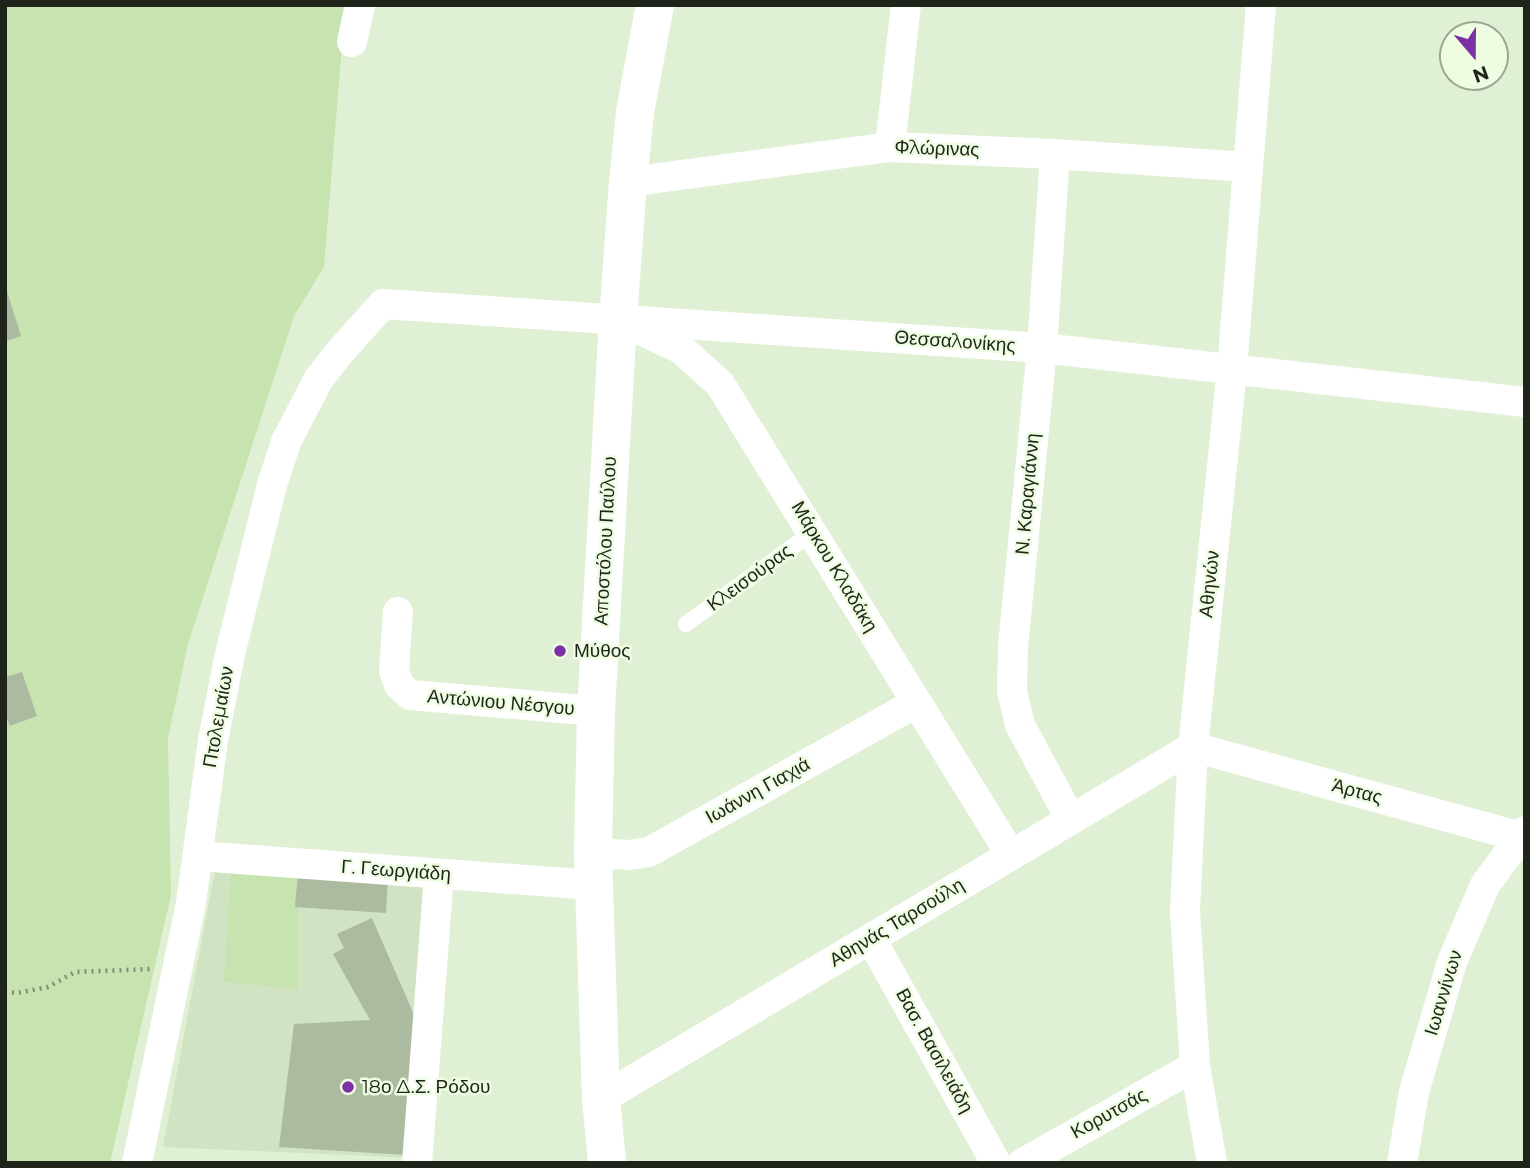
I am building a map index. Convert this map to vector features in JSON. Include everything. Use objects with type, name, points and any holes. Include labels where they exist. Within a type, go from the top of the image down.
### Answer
[{"type":"street","points":[[352,42],[360,5]]},
{"type":"street","name":"Αποστόλου Παύλου","points":[[607,1163],[601,1099],[593,869],[597,711],[628,182],[635,112],[655,5]]},
{"type":"street","points":[[890,147],[906,5]]},
{"type":"street","name":"Αθηνών","points":[[1212,1163],[1195,1066],[1185,911],[1193,747],[1232,369],[1261,5]]},
{"type":"street","name":"Φλώρινας","points":[[628,182],[890,147],[1055,154],[1247,167]]},
{"type":"street","name":"Ν. Καραγιάννη","points":[[1055,154],[1042,348],[1013,647],[1012,691],[1020,725],[1071,820]]},
{"type":"street","name":"Θεσσαλονίκης","points":[[383,304],[1042,348],[1525,402]]},
{"type":"street","name":"Πτολεμαίων","points":[[137,1163],[177,973],[198,856],[213,740],[230,654],[275,474],[295,423],[318,380],[383,304]]},
{"type":"street","name":"Μάρκου Κλαδάκη","points":[[618,320],[681,349],[720,384],[1012,855]]},
{"type":"street","name":"Αντώνιου Νέσγου","points":[[398,612],[394,671],[399,685],[410,695],[597,711]]},
{"type":"street","name":"Ιωάννη Γιαχιά","points":[[593,869],[629,855],[649,852],[916,703]]},
{"type":"street","name":"Αθηνάς Ταρσούλη","points":[[601,1099],[1193,747]]},
{"type":"street","name":"Άρτας","points":[[1193,747],[1523,834]]},
{"type":"street","name":"Ιωαννίνων","points":[[1402,1163],[1414,1092],[1452,962],[1485,885],[1523,834]]},
{"type":"street","name":"Γ. Γεωργιάδη","points":[[198,856],[439,875],[593,869]]},
{"type":"street","points":[[417,1163],[439,875]]},
{"type":"street","name":"Βασ. Βασιλειάδη","points":[[871,939],[996,1163]]},
{"type":"street","name":"Κορυτσάς","points":[[1023,1163],[1195,1066]]},
{"type":"lane","name":"Κλεισούρας","points":[[686,624],[813,532]]},
{"type":"path","points":[[5,992],[17,993],[48,987],[75,972],[152,969],[177,973]]},
{"type":"shaded area","points":[[5,5],[350,5],[341,57],[324,267],[294,316],[188,644],[168,738],[171,895],[110,1163],[5,1163]]},
{"type":"shaded area","points":[[217,859],[437,872],[418,1158],[163,1147]]},
{"type":"shaded area","points":[[298,872],[298,989],[224,982],[231,873]]},
{"type":"building","points":[[5,289],[21,336],[6,341]]},
{"type":"building","points":[[22,672],[37,716],[10,726],[5,714],[5,677]]},
{"type":"building","points":[[298,872],[388,878],[386,913],[295,907]]},
{"type":"building","name":"18ο Δ.Σ. Ρόδου","points":[[372,918],[414,1015],[406,1155],[279,1147],[294,1024],[370,1020],[333,954],[344,948],[337,934]]},
{"type":"place","name":"Μύθος","points":[[560,651]]},
{"type":"place","name":"18ο Δ.Σ. Ρόδου","points":[[348,1087]]}]
